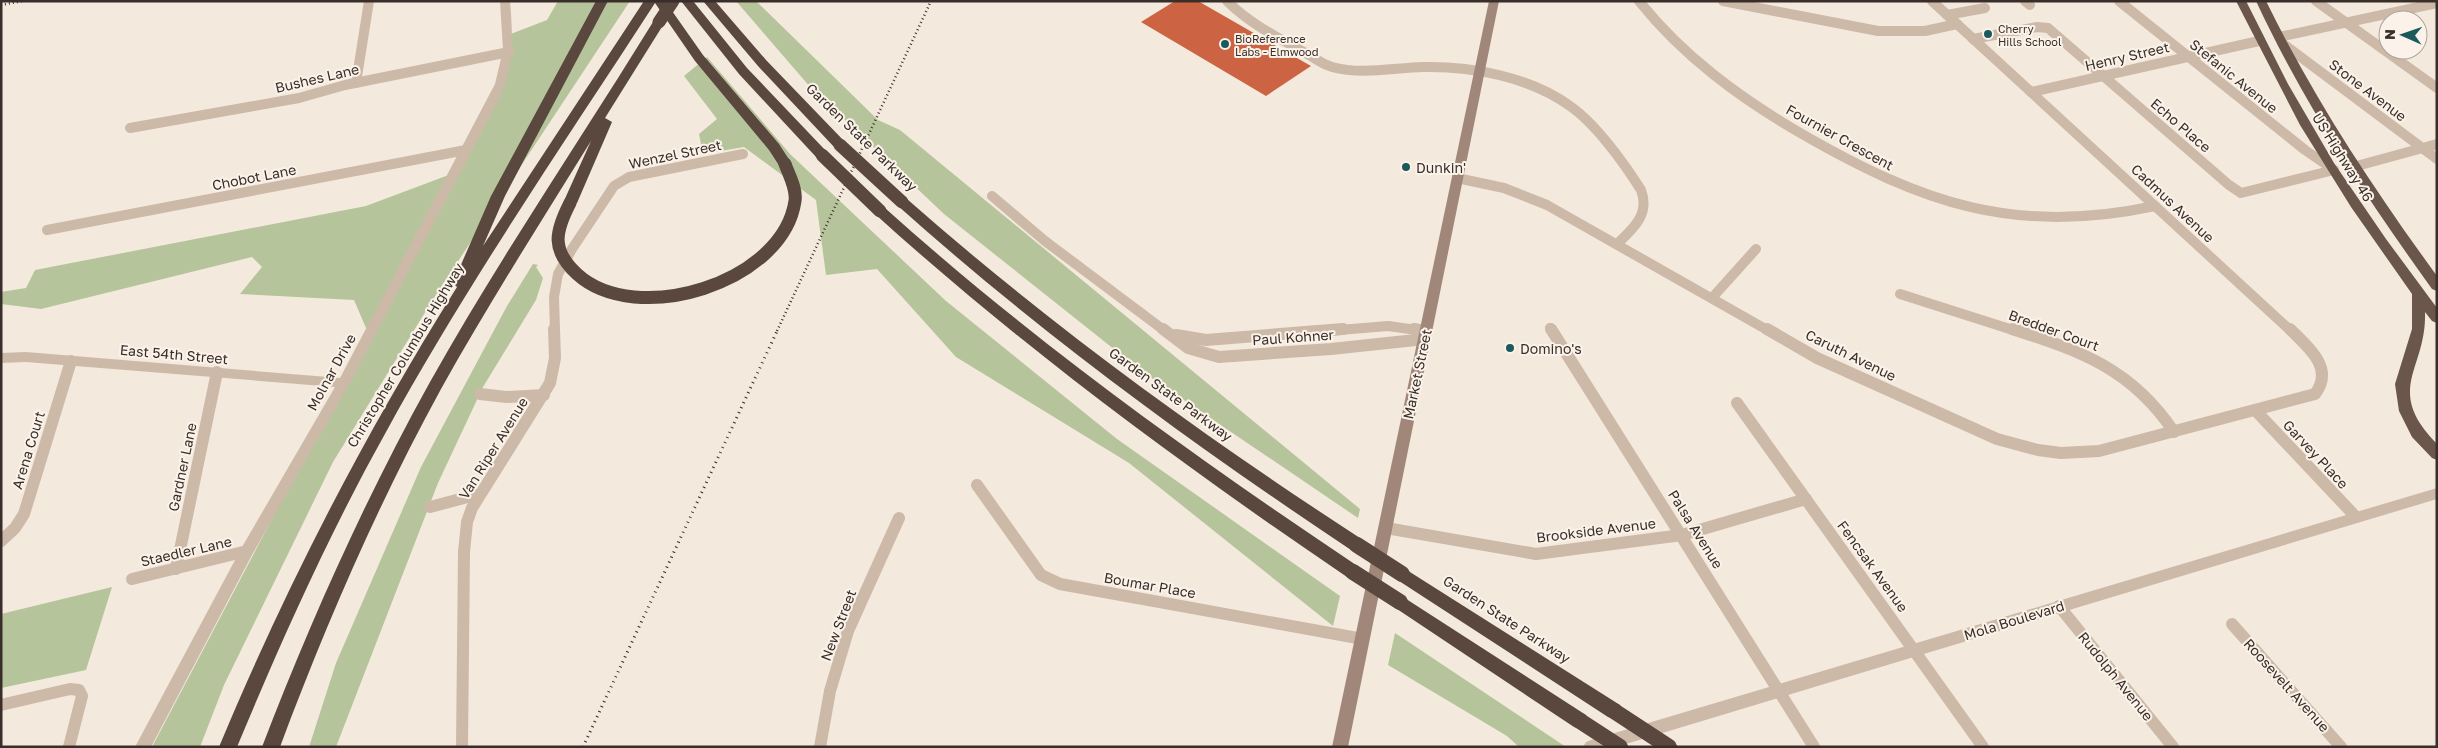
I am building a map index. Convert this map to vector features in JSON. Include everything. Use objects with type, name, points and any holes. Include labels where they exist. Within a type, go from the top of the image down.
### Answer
[{"type":"highway","points":[[446,317],[482,228],[594,1]]},
{"type":"highway","points":[[530,134],[602,1]]},
{"type":"highway","points":[[272,747],[350,559],[417,420],[475,318],[672,1]]},
{"type":"highway","points":[[687,1],[744,71],[822,155],[880,211],[992,309],[1101,394],[1227,487],[1620,747]]},
{"type":"highway","name":"Garden State Parkway","points":[[709,1],[768,70],[840,144],[970,263],[1062,337],[1237,465],[1669,747]]},
{"type":"highway","name":"US Highway 46","points":[[2241,1],[2281,84],[2334,170],[2361,213],[2437,318]]},
{"type":"highway","name":"US Highway 46","points":[[2261,1],[2309,93],[2353,166],[2437,286]]},
{"type":"highway","points":[[627,74],[560,223],[557,240],[560,256],[582,282],[602,291],[627,296],[655,297],[685,293],[717,284],[744,270],[766,253],[781,238],[791,218],[795,200],[792,180],[785,164],[774,148],[652,2]]},
{"type":"highway","name":"Christopher Columbus Highway","points":[[228,747],[281,624],[322,536],[389,411],[446,317],[652,2]]},
{"type":"highway","points":[[2413,254],[2437,272]]},
{"type":"highway","points":[[2418,293],[2419,329],[2402,384],[2406,411],[2417,433],[2437,454]]},
{"type":"main road","name":"Market Street","points":[[1340,747],[1494,1]]},
{"type":"street","points":[[356,83],[369,1]]},
{"type":"street","name":"Molnar Drive","points":[[143,747],[247,552],[344,383],[502,82],[509,52],[505,1]]},
{"type":"street","points":[[1227,1],[1267,32],[1332,66],[1428,67],[1479,72],[1531,85],[1560,98],[1582,116],[1636,181],[1644,198],[1642,218],[1617,244]]},
{"type":"street","points":[[1640,3],[1653,1]]},
{"type":"street","points":[[1723,1],[1878,31],[1925,31],[1957,24]]},
{"type":"street","name":"Cadmus Avenue","points":[[1932,1],[2310,348],[2324,371],[2324,380],[2315,394],[2256,411]]},
{"type":"street","name":"Stefanic Avenue","points":[[2119,1],[2305,150],[2334,170]]},
{"type":"street","points":[[2316,1],[2437,88]]},
{"type":"street","name":"Fournier Crescent","points":[[1640,3],[1695,59],[1747,101],[1853,163],[1903,186],[1953,203],[2038,218],[2113,216],[2155,206]]},
{"type":"street","points":[[2280,40],[2344,22],[2437,3]]},
{"type":"street","points":[[1947,15],[1985,8]]},
{"type":"street","name":"Echo Place","points":[[1973,39],[2037,27],[2048,28],[2229,185],[2241,193],[2334,170]]},
{"type":"street","name":"Henry Street","points":[[2031,92],[2259,40]]},
{"type":"street","name":"Stone Avenue","points":[[2280,40],[2437,159]]},
{"type":"street","name":"Bushes Lane","points":[[130,128],[299,98],[356,83],[509,52]]},
{"type":"street","points":[[2353,166],[2437,144]]},
{"type":"street","name":"Chobot Lane","points":[[47,230],[466,150]]},
{"type":"street","name":"Wenzel Street","points":[[614,186],[628,177],[744,154]]},
{"type":"street","name":"Caruth Avenue","points":[[1457,178],[1484,181],[1527,195],[1817,358],[1997,439],[2017,446],[2045,451],[2080,453],[2099,451],[2256,411]]},
{"type":"street","name":"Van Riper Avenue","points":[[462,747],[464,552],[467,522],[479,494],[544,395],[555,370],[557,341],[553,296],[557,274],[614,186]]},
{"type":"street","name":"Paul Kohner","points":[[992,196],[1045,241],[1188,348],[1203,354],[1219,357],[1331,349],[1426,335]]},
{"type":"street","points":[[1712,298],[1756,250]]},
{"type":"street","name":"Bredder Court","points":[[1900,294],[2071,348],[2090,357],[2116,372],[2144,393],[2156,406],[2174,432]]},
{"type":"street","name":"Paul Kohner","points":[[1169,333],[1206,340],[1388,326],[1426,335]]},
{"type":"street","name":"Palsa Avenue","points":[[1550,328],[1814,747]]},
{"type":"street","name":"East 54th Street","points":[[1,358],[71,361],[344,383]]},
{"type":"street","name":"Arena Court","points":[[1,541],[24,514],[71,361]]},
{"type":"street","name":"Gardner Lane","points":[[176,568],[217,372]]},
{"type":"street","points":[[480,394],[506,397],[544,395]]},
{"type":"street","name":"Fencsak Avenue","points":[[1737,403],[1984,747]]},
{"type":"street","name":"Garvey Place","points":[[2256,411],[2355,516]]},
{"type":"street","name":"Boumar Place","points":[[978,485],[1030,561],[1042,575],[1060,584],[1363,639]]},
{"type":"street","name":"Mola Boulevard","points":[[1591,747],[2355,516],[2437,493]]},
{"type":"street","points":[[430,507],[479,494]]},
{"type":"street","name":"Brookside Avenue","points":[[1386,528],[1519,553],[1536,554],[1682,535],[1806,499]]},
{"type":"street","name":"New Street","points":[[820,747],[830,691],[848,631],[899,518]]},
{"type":"street","name":"Staedler Lane","points":[[132,579],[247,552]]},
{"type":"street","name":"Rudolph Avenue","points":[[2059,606],[2173,747]]},
{"type":"street","name":"Roosevelt Avenue","points":[[2232,624],[2341,747]]},
{"type":"street","points":[[1,705],[70,689],[79,690],[82,696],[69,747]]},
{"type":"green space","points":[[558,1],[630,1],[437,293],[333,462],[224,685],[200,747],[152,747],[369,335],[354,300],[240,294],[262,267],[252,257],[41,309],[1,304],[1,292],[26,288],[35,270],[366,206],[454,173],[491,104],[508,35],[547,20]]},
{"type":"green space","points":[[736,1],[756,1],[878,120],[900,130],[1360,509],[1358,518],[1144,373],[944,214],[811,88]]},
{"type":"green space","points":[[707,57],[790,154],[946,301],[1117,439],[1340,596],[1333,626],[1129,463],[956,357],[877,269],[826,275],[816,200],[744,147],[703,154],[699,134],[717,119],[684,76]]},
{"type":"green space","points":[[533,264],[538,265],[536,267],[543,278],[536,300],[483,387],[438,483],[336,747],[309,747],[336,663],[421,467],[507,306]]},
{"type":"green space","points":[[112,587],[86,670],[1,688],[1,614]]},
{"type":"green space","points":[[1395,633],[1566,747],[1519,747],[1507,736],[1388,665]]},
{"type":"building","name":"BioReference Labs - Elmwood","points":[[1175,1],[1198,1],[1311,66],[1266,96],[1141,22]]},
{"type":"railway","points":[[1,5],[23,1]]},
{"type":"railway","points":[[777,331],[931,1]]},
{"type":"railway","points":[[583,747],[778,329]]},
{"type":"place","name":"Cherry Hills School","points":[[1988,34]]},
{"type":"place","name":"BioReference Labs - Elmwood","points":[[1225,44]]},
{"type":"place","name":"Dunkin'","points":[[1406,167]]},
{"type":"place","name":"Domino's","points":[[1510,348]]}]
